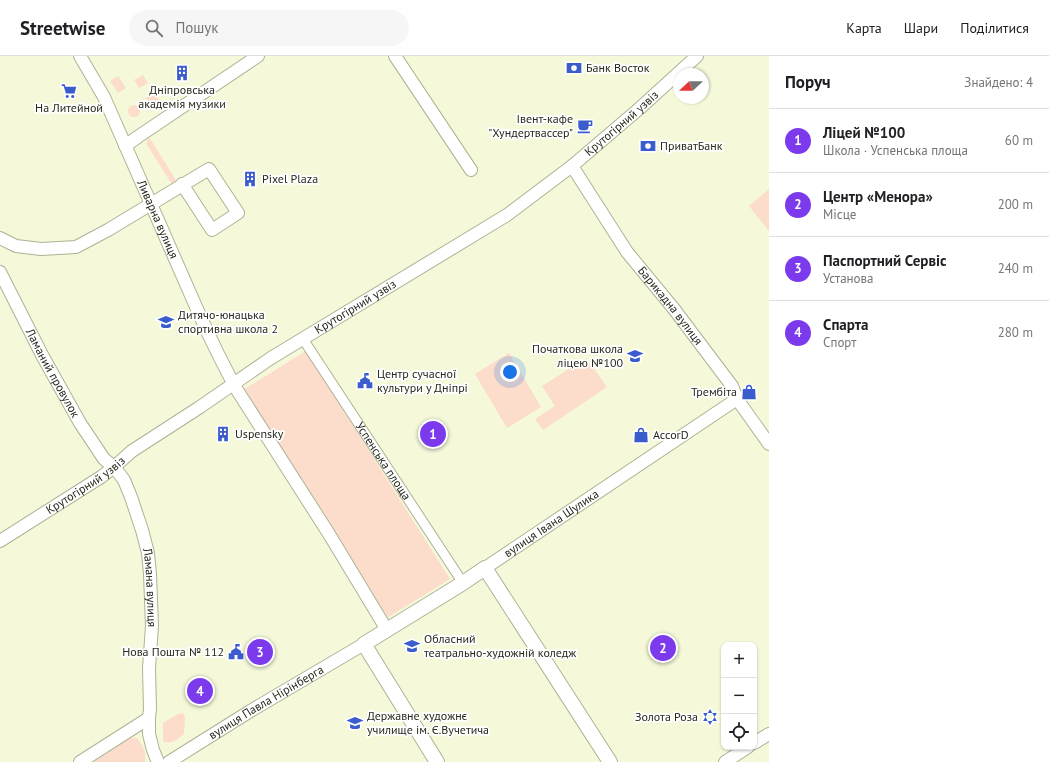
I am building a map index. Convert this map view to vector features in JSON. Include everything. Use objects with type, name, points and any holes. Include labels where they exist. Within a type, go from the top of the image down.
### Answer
[{"type":"street","name":"Ливарна вулиця","points":[[80,56],[104,97],[212,342],[234,384]]},
{"type":"street","points":[[395,56],[471,170]]},
{"type":"street","name":"Крутогірний узвіз","points":[[0,541],[101,477],[132,451],[200,407],[271,358],[507,215],[572,166],[640,108],[697,56]]},
{"type":"street","points":[[125,146],[256,57]]},
{"type":"street","name":"Барикадна вулиця","points":[[572,166],[627,252],[674,309],[732,386],[737,399],[769,444]]},
{"type":"street","points":[[0,238],[16,246],[41,249],[76,247],[108,230],[150,203],[182,184],[209,169],[238,213],[212,230],[182,184]]},
{"type":"street","name":"Ламаний провулок","points":[[0,272],[42,355],[80,423],[104,460],[114,467]]},
{"type":"street","name":"Успенська площа","points":[[303,339],[463,583]]},
{"type":"street","points":[[234,384],[329,534],[387,630]]},
{"type":"street","name":"вулиця Івана Шулика","points":[[364,644],[463,583],[737,399]]},
{"type":"street","name":"Ламана вулиця","points":[[114,467],[124,480],[131,497],[148,553],[152,626],[149,718],[153,750],[158,762]]},
{"type":"street","points":[[485,568],[610,762]]},
{"type":"street","points":[[364,644],[437,762]]},
{"type":"street","name":"вулиця Павла Нірінберга","points":[[169,762],[252,710],[364,644]]},
{"type":"street","points":[[80,762],[149,718]]},
{"type":"street","points":[[757,741],[769,734]]},
{"type":"street","points":[[725,762],[743,750]]},
{"type":"shaded area","points":[[143,75],[148,83],[139,88],[134,80]]},
{"type":"shaded area","points":[[118,76],[126,88],[118,93],[110,81]]},
{"type":"shaded area","points":[[154,92],[160,101],[151,106],[146,98]]},
{"type":"shaded area","points":[[132,105],[136,105],[140,111],[136,117],[132,117],[128,113],[128,109]]},
{"type":"shaded area","points":[[149,137],[179,185],[173,186],[146,143]]},
{"type":"shaded area","points":[[769,189],[769,231],[749,206]]},
{"type":"shaded area","points":[[306,351],[450,579],[387,618],[243,390]]},
{"type":"shaded area","points":[[509,353],[541,407],[507,428],[475,374]]},
{"type":"shaded area","points":[[586,358],[607,387],[543,430],[535,419],[555,406],[542,386]]},
{"type":"shaded area","points":[[183,713],[185,717],[184,734],[169,743],[163,741],[163,723],[178,714]]},
{"type":"shaded area","points":[[129,738],[137,738],[141,744],[145,752],[145,762],[93,762]]},
{"type":"place","name":"Банк Восток","points":[[574,68]]},
{"type":"place","name":"Дніпровська академія музики","points":[[182,73]]},
{"type":"place","name":"На Литейной","points":[[69,91]]},
{"type":"place","name":"Івент-кафе \"Хундертвассер\"","points":[[585,126]]},
{"type":"place","name":"ПриватБанк","points":[[648,146]]},
{"type":"place","name":"Pixel Plaza","points":[[250,179]]},
{"type":"place","name":"Дитячо-юнацька спортивна школа 2","points":[[166,322]]},
{"type":"place","name":"Початкова школа ліцею №100","points":[[635,356]]},
{"type":"place","name":"Центр сучасної культури у Дніпрі","points":[[365,381]]},
{"type":"place","name":"Трембіта","points":[[749,392]]},
{"type":"place","name":"Uspensky","points":[[223,434]]},
{"type":"place","name":"Ліцей №100","points":[[433,434]]},
{"type":"place","name":"AccorD","points":[[641,435]]},
{"type":"place","name":"Обласний театрально-художній коледж","points":[[412,646]]},
{"type":"place","name":"Центр «Менора»","points":[[663,648]]},
{"type":"place","name":"Нова Пошта № 112","points":[[236,652]]},
{"type":"place","name":"Паспортний Сервіс","points":[[260,652]]},
{"type":"place","name":"Спарта","points":[[200,691]]},
{"type":"place","name":"Золота Роза","points":[[710,717]]},
{"type":"place","name":"Державне художнє училище ім. Є.Вучетича","points":[[355,723]]}]
